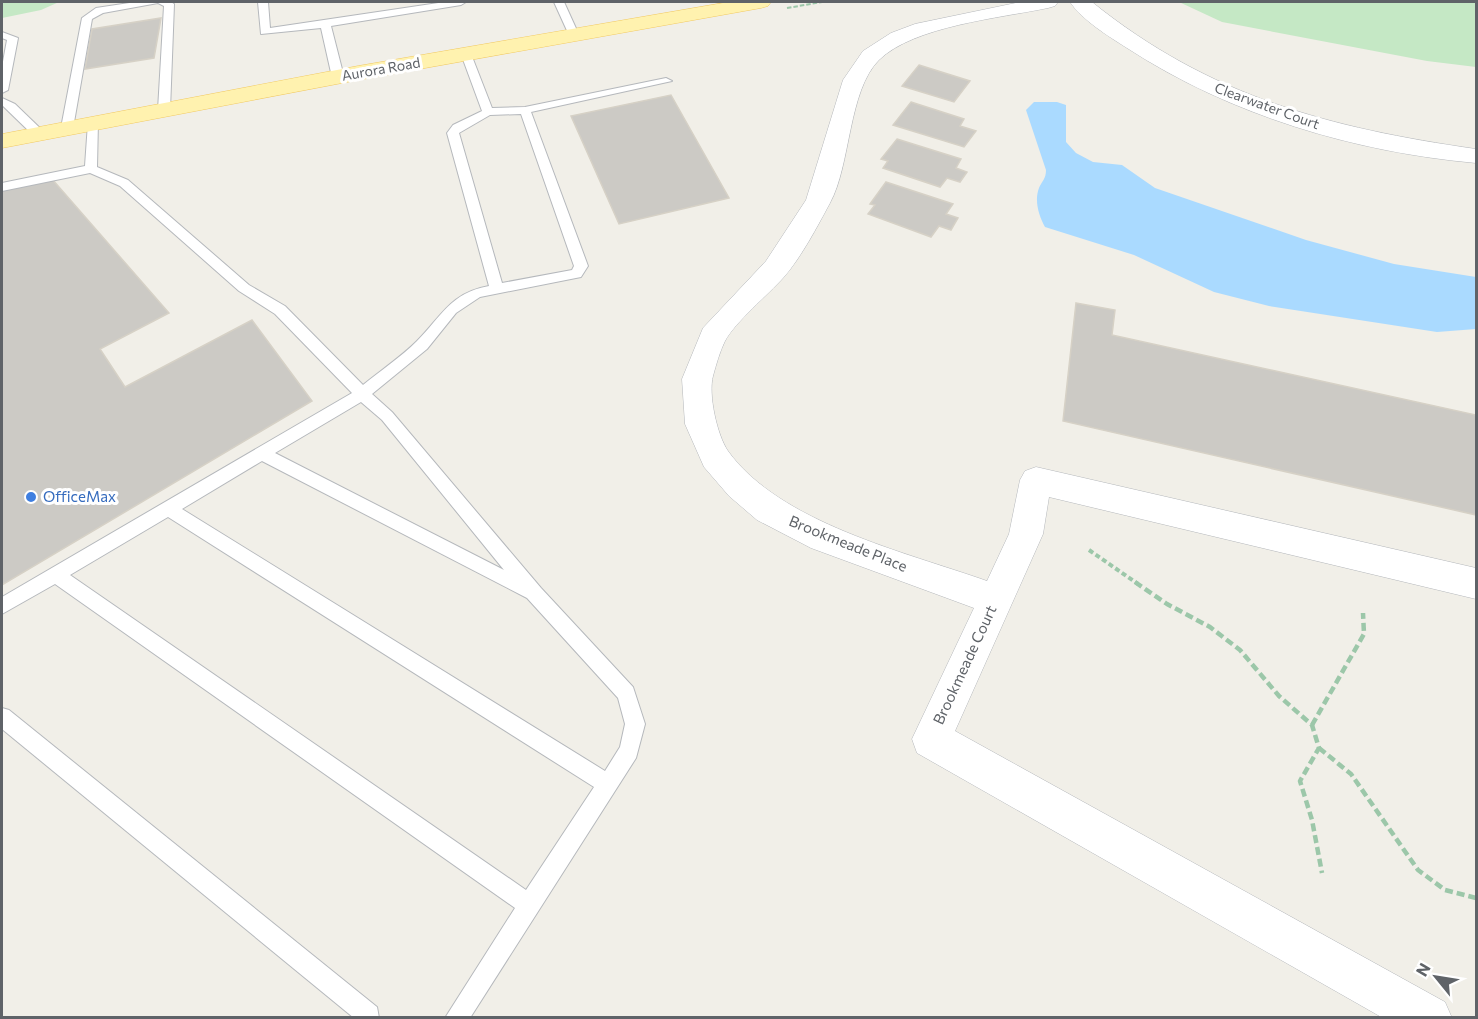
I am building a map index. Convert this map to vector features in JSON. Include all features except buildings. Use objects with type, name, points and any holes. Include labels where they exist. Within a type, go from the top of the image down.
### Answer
[{"type":"main road","name":"Aurora Road","points":[[2,141],[338,77],[761,2]]},
{"type":"street","name":"Brookmeade Place","points":[[995,600],[823,538],[769,510],[728,474],[706,441],[697,407],[697,379],[713,335],[776,268],[819,200],[854,80],[871,56],[898,37],[922,28],[1048,2]]},
{"type":"street","name":"Clearwater Court","points":[[1080,2],[1112,30],[1150,54],[1244,99],[1354,135],[1476,156]]},
{"type":"street","name":"Brookmeade Court","points":[[1429,1017],[931,739],[1026,534],[1036,480],[1476,583]]},
{"type":"lane","points":[[67,128],[87,18],[100,10],[153,2]]},
{"type":"lane","points":[[162,2],[169,4],[164,110]]},
{"type":"lane","points":[[263,2],[265,32],[461,2]]},
{"type":"lane","points":[[559,2],[574,36]]},
{"type":"lane","points":[[325,24],[338,77]]},
{"type":"lane","points":[[2,35],[14,38],[2,92],[11,106],[39,134]]},
{"type":"lane","points":[[466,54],[488,112]]},
{"type":"lane","points":[[496,287],[453,133],[457,127],[488,112],[525,110],[666,81]]},
{"type":"lane","points":[[2,606],[362,394],[422,345],[451,309],[476,293],[496,287],[576,274],[581,266],[525,110]]},
{"type":"lane","points":[[91,169],[94,123]]},
{"type":"lane","points":[[2,187],[91,169],[124,183],[244,288],[280,310],[387,417],[535,594],[626,693],[635,724],[629,752],[456,1017]]},
{"type":"lane","points":[[261,453],[535,594]]},
{"type":"lane","points":[[167,508],[608,784]]},
{"type":"lane","points":[[55,574],[529,905]]},
{"type":"lane","points":[[2,717],[369,1015],[367,1017]]},
{"type":"path","points":[[1089,550],[1167,604],[1210,627],[1240,650],[1279,696],[1312,725],[1319,748],[1350,774],[1418,870],[1445,890],[1476,898]]},
{"type":"path","points":[[1312,725],[1364,634],[1363,613]]},
{"type":"path","points":[[1319,748],[1300,781],[1312,820],[1322,873]]},
{"type":"green space","points":[[2,2],[59,2],[41,10],[2,18]]},
{"type":"green space","points":[[1179,2],[1476,2],[1476,67],[1427,61],[1222,22]]},
{"type":"water","points":[[1034,102],[1057,102],[1066,105],[1066,142],[1076,153],[1093,162],[1122,165],[1155,188],[1306,240],[1394,264],[1476,277],[1476,329],[1437,332],[1269,306],[1214,292],[1134,255],[1045,227],[1039,213],[1037,198],[1046,170],[1026,110]]},
{"type":"place","name":"OfficeMax","points":[[31,497]]}]
